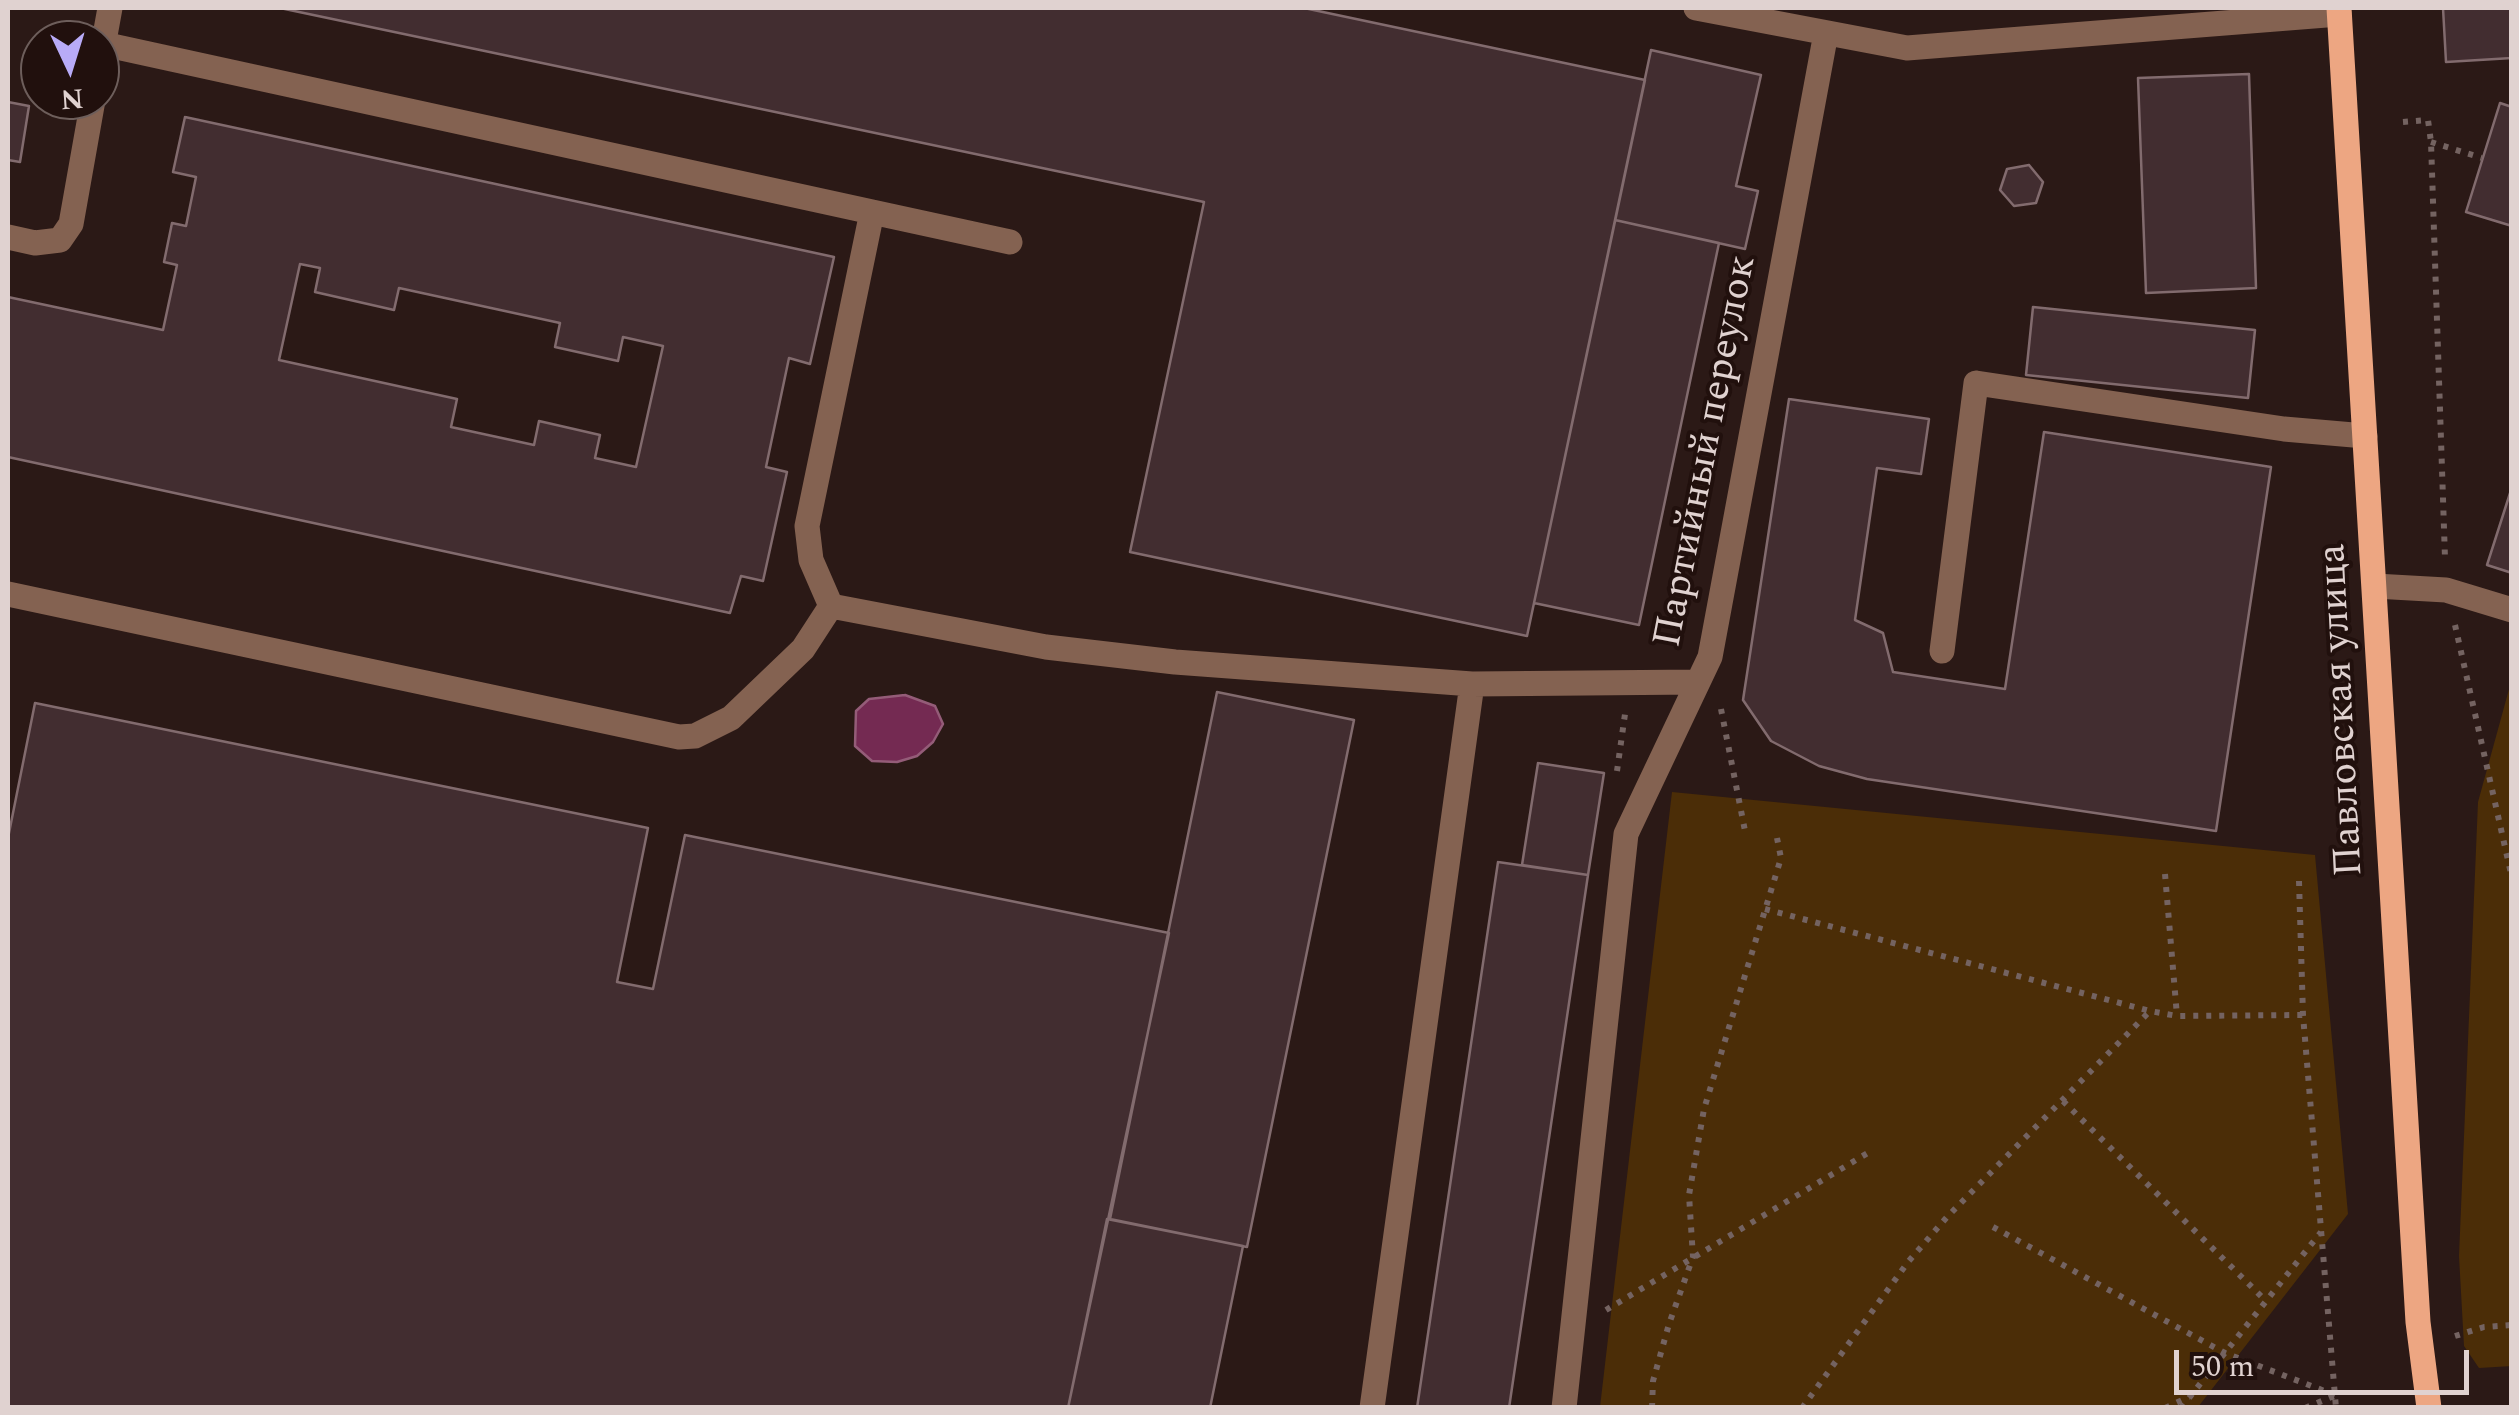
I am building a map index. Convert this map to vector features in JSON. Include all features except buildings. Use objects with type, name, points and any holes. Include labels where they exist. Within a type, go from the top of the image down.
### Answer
[{"type":"main road","name":"Павловская улица","points":[[2339,11],[2418,1322],[2429,1408]]},
{"type":"street","points":[[1696,8],[1788,16],[1826,33],[1908,48],[2339,11]]},
{"type":"street","name":"Партийный переулок","points":[[1564,1408],[1626,834],[1710,657],[1826,33]]},
{"type":"street","points":[[120,58],[1010,242]]},
{"type":"street","points":[[8,238],[35,243],[60,240],[71,224],[89,120]]},
{"type":"street","points":[[830,606],[811,560],[807,526],[872,212]]},
{"type":"street","points":[[1942,651],[1976,383],[2284,429],[2366,436]]},
{"type":"street","points":[[2375,586],[2446,590],[2512,610]]},
{"type":"street","points":[[8,594],[679,737],[695,736],[731,718],[803,649],[830,606]]},
{"type":"street","points":[[830,606],[1046,647],[1120,656],[1472,684],[1698,682]]},
{"type":"street","points":[[1372,1408],[1472,684]]},
{"type":"path","points":[[2403,122],[2428,120],[2446,590],[2490,764],[2512,878]]},
{"type":"path","points":[[2431,142],[2482,158]]},
{"type":"path","points":[[1710,657],[1746,836]]},
{"type":"path","points":[[1652,1408],[1654,1381],[1669,1324],[1693,1257],[1689,1195],[1704,1108],[1780,858],[1777,838]]},
{"type":"path","points":[[2165,874],[2177,1016]]},
{"type":"path","points":[[2299,881],[2304,1014],[2336,1408]]},
{"type":"path","points":[[1765,910],[2150,1011],[2177,1016],[2304,1014]]},
{"type":"path","points":[[1802,1408],[1908,1262],[2150,1011]]},
{"type":"path","points":[[2063,1101],[2266,1301]]},
{"type":"path","points":[[1572,1330],[1871,1152]]},
{"type":"path","points":[[1993,1226],[2224,1353],[2335,1396]]},
{"type":"path","points":[[2182,1408],[2322,1231]]},
{"type":"path","points":[[2455,1336],[2484,1327],[2512,1326]]},
{"type":"path","points":[[2165,1408],[2190,1396]]},
{"type":"path","points":[[2305,1408],[2335,1396]]},
{"type":"shaded area","points":[[2511,682],[2512,1366],[2479,1368],[2464,1346],[2459,1256],[2478,802]]},
{"type":"shaded area","points":[[905,695],[935,706],[943,724],[933,742],[917,756],[897,762],[872,761],[855,746],[856,711],[869,699]]},
{"type":"shaded area","points":[[1672,792],[2315,855],[2348,1214],[2198,1407],[1600,1407]]}]
